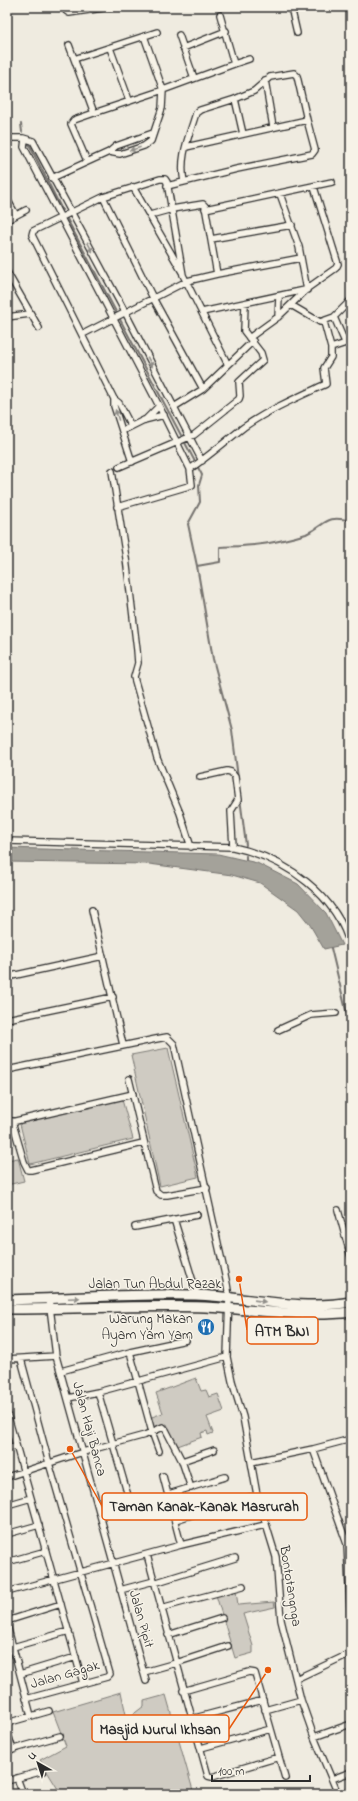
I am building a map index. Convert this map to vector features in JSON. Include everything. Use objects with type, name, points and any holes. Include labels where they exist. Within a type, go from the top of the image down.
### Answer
[{"type":"main road","name":"Jalan Tun Abdul Razak","points":[[7,1309],[50,1304],[167,1295],[228,1297],[273,1302],[337,1305],[351,1302]]},
{"type":"main road","name":"Jalan Tun Abdul Razak","points":[[7,1300],[50,1304],[228,1308],[321,1315],[351,1312]]},
{"type":"street","points":[[64,7],[69,13],[110,7]]},
{"type":"street","points":[[291,7],[297,33]]},
{"type":"street","points":[[220,15],[226,31],[234,64]]},
{"type":"street","points":[[184,48],[226,31]]},
{"type":"street","points":[[74,59],[157,32]]},
{"type":"street","points":[[109,152],[120,154],[144,146],[151,141],[162,108],[163,90],[144,36]]},
{"type":"street","points":[[179,36],[194,78]]},
{"type":"street","points":[[69,45],[94,112]]},
{"type":"street","points":[[110,48],[129,100]]},
{"type":"street","points":[[87,161],[71,124],[74,120],[249,59]]},
{"type":"street","points":[[167,186],[313,153],[315,150],[295,74],[270,78],[265,80],[254,91],[197,112],[182,163],[184,182]]},
{"type":"street","points":[[265,80],[273,127]]},
{"type":"street","points":[[235,99],[243,134]]},
{"type":"street","points":[[186,147],[307,120]]},
{"type":"street","points":[[52,178],[109,152],[116,146],[153,133]]},
{"type":"street","points":[[7,138],[18,137],[33,141],[125,312],[202,461]]},
{"type":"street","points":[[25,139],[24,147],[164,415],[190,469],[192,485],[117,507]]},
{"type":"street","points":[[131,426],[119,403],[114,398],[32,235],[33,231],[104,197],[160,179],[166,180],[183,275]]},
{"type":"street","points":[[205,209],[332,182]]},
{"type":"street","points":[[133,187],[187,281],[228,366]]},
{"type":"street","points":[[174,407],[203,389],[228,366],[251,340],[278,318],[306,290],[334,270],[338,264],[314,187]]},
{"type":"street","points":[[280,194],[292,225],[301,258],[306,290]]},
{"type":"street","points":[[104,197],[152,298],[203,389]]},
{"type":"street","points":[[7,199],[16,216]]},
{"type":"street","points":[[150,215],[172,209],[201,204],[205,209],[217,274]]},
{"type":"street","points":[[7,220],[26,210]]},
{"type":"street","points":[[211,240],[292,225]]},
{"type":"street","points":[[83,334],[187,281],[301,258]]},
{"type":"street","points":[[7,273],[38,328]]},
{"type":"street","points":[[202,312],[279,297],[306,290]]},
{"type":"street","points":[[278,318],[279,297]]},
{"type":"street","points":[[291,305],[316,322],[324,322],[334,317],[351,300]]},
{"type":"street","points":[[118,467],[178,444],[189,438],[240,398],[239,382],[263,360],[261,352],[244,331],[245,304]]},
{"type":"street","points":[[7,317],[30,314]]},
{"type":"street","points":[[331,348],[349,343],[334,317]]},
{"type":"street","points":[[190,469],[244,428],[281,404],[326,384],[324,368],[331,357],[331,348],[324,322]]},
{"type":"street","points":[[114,398],[114,406],[132,462]]},
{"type":"street","points":[[144,420],[159,406]]},
{"type":"street","points":[[122,431],[144,420],[164,415]]},
{"type":"street","points":[[112,471],[137,650],[138,663],[134,677],[157,758],[180,813],[191,847]]},
{"type":"street","points":[[200,777],[227,771],[231,772],[235,777],[238,800],[231,811],[232,847]]},
{"type":"street","points":[[7,841],[232,847],[259,854],[273,861],[314,888],[326,900],[340,920],[351,949]]},
{"type":"street","points":[[7,1070],[123,1044],[92,910]]},
{"type":"street","points":[[7,977],[103,956]]},
{"type":"street","points":[[7,1019],[113,997]]},
{"type":"street","points":[[278,1030],[311,1015],[336,1013]]},
{"type":"street","name":"Bontotangnga","points":[[123,1044],[167,1037],[174,1044],[207,1188],[228,1297],[227,1357],[232,1381],[243,1416],[257,1495],[276,1557],[281,1620],[301,1700],[314,1737],[338,1794]]},
{"type":"street","points":[[129,1079],[154,1187],[158,1193],[167,1195],[207,1188]]},
{"type":"street","points":[[133,1094],[10,1122],[28,1170],[144,1143]]},
{"type":"street","points":[[338,1210],[351,1257]]},
{"type":"street","points":[[135,1227],[197,1215]]},
{"type":"street","points":[[174,1219],[197,1296]]},
{"type":"street","name":"Jalan Haji Banca","points":[[50,1304],[56,1356],[113,1564]]},
{"type":"street","points":[[60,1371],[130,1352],[186,1340]]},
{"type":"street","points":[[130,1352],[152,1432],[160,1451]]},
{"type":"street","points":[[7,1359],[56,1356]]},
{"type":"street","points":[[68,1398],[98,1392],[227,1357]]},
{"type":"street","points":[[21,1359],[80,1572]]},
{"type":"street","points":[[98,1392],[133,1513]]},
{"type":"street","points":[[7,1413],[83,1683]]},
{"type":"street","points":[[7,1477],[82,1452],[164,1428],[182,1461],[191,1488]]},
{"type":"street","points":[[251,1462],[313,1449],[351,1439]]},
{"type":"street","points":[[7,1448],[16,1446]]},
{"type":"street","points":[[313,1449],[346,1544],[351,1628]]},
{"type":"street","points":[[182,1461],[214,1450]]},
{"type":"street","points":[[163,1476],[169,1494],[181,1545]]},
{"type":"street","points":[[169,1494],[225,1477]]},
{"type":"street","points":[[175,1520],[257,1495]]},
{"type":"street","points":[[7,1505],[31,1498]]},
{"type":"street","points":[[7,1534],[39,1525]]},
{"type":"street","points":[[7,1592],[181,1545],[265,1525]]},
{"type":"street","points":[[7,1562],[46,1551]]},
{"type":"street","points":[[147,1555],[207,1774],[210,1777],[279,1757]]},
{"type":"street","points":[[120,1590],[154,1582],[235,1558]]},
{"type":"street","name":"Jalan Pipit","points":[[113,1564],[146,1681]]},
{"type":"street","name":"Jalan Gagak","points":[[26,1699],[110,1674],[80,1572]]},
{"type":"street","points":[[161,1608],[243,1586]]},
{"type":"street","points":[[7,1621],[62,1604]]},
{"type":"street","points":[[168,1635],[222,1618]]},
{"type":"street","points":[[7,1625],[31,1716]]},
{"type":"street","points":[[13,1647],[69,1631]]},
{"type":"street","points":[[144,1672],[228,1646]]},
{"type":"street","points":[[296,1679],[351,1653]]},
{"type":"street","points":[[20,1674],[76,1657]]},
{"type":"street","points":[[184,1691],[252,1672],[257,1678],[270,1729],[285,1778]]},
{"type":"street","points":[[191,1719],[263,1700]]},
{"type":"street","points":[[265,1710],[301,1700]]},
{"type":"street","points":[[7,1723],[49,1711]]},
{"type":"street","points":[[314,1737],[351,1724]]},
{"type":"street","points":[[201,1748],[270,1729]]},
{"type":"street","points":[[7,1731],[10,1750],[60,1736]]},
{"type":"street","points":[[7,1781],[43,1771]]},
{"type":"street","points":[[332,1779],[351,1772]]},
{"type":"street","points":[[17,1778],[23,1794]]},
{"type":"shaded area","points":[[7,848],[218,854],[257,863],[298,884],[326,913],[342,945],[324,949],[310,925],[298,910],[260,883],[232,875],[149,864],[7,862]]},
{"type":"shaded area","points":[[168,1048],[198,1177],[160,1186],[131,1055]]},
{"type":"shaded area","points":[[121,1096],[133,1139],[30,1164],[19,1120]]},
{"type":"shaded area","points":[[18,1158],[24,1181],[7,1185],[7,1160]]},
{"type":"shaded area","points":[[196,1378],[201,1391],[206,1390],[209,1397],[218,1394],[224,1411],[207,1417],[213,1433],[208,1435],[207,1431],[201,1433],[202,1437],[175,1447],[167,1424],[152,1429],[149,1418],[163,1413],[156,1393]]},
{"type":"shaded area","points":[[236,1591],[238,1605],[274,1602],[275,1607],[243,1614],[253,1646],[253,1653],[235,1658],[216,1595]]},
{"type":"shaded area","points":[[121,1692],[127,1719],[144,1706],[144,1701],[166,1695],[194,1794],[61,1794],[40,1760],[66,1746],[53,1712]]},
{"type":"waterway","points":[[21,124],[22,132]]},
{"type":"waterway","points":[[28,142],[62,210]]},
{"type":"waterway","points":[[66,217],[202,475],[199,485],[200,502],[188,524],[197,566],[213,659],[232,730],[238,778]]},
{"type":"waterway","points":[[197,566],[220,562],[220,547],[250,546],[272,543],[306,534],[330,520],[342,519],[351,521]]},
{"type":"waterway","points":[[240,798],[246,845]]},
{"type":"waterway","points":[[331,948],[351,1031]]},
{"type":"place","name":"ATM BNI","points":[[239,1279]]},
{"type":"place","name":"Warung Makan Ayam Yam Yam","points":[[206,1327]]},
{"type":"place","name":"Taman Kanak-Kanak Masrurah","points":[[70,1449]]},
{"type":"place","name":"Masjid Nurul Ikhsan","points":[[268,1670]]}]
